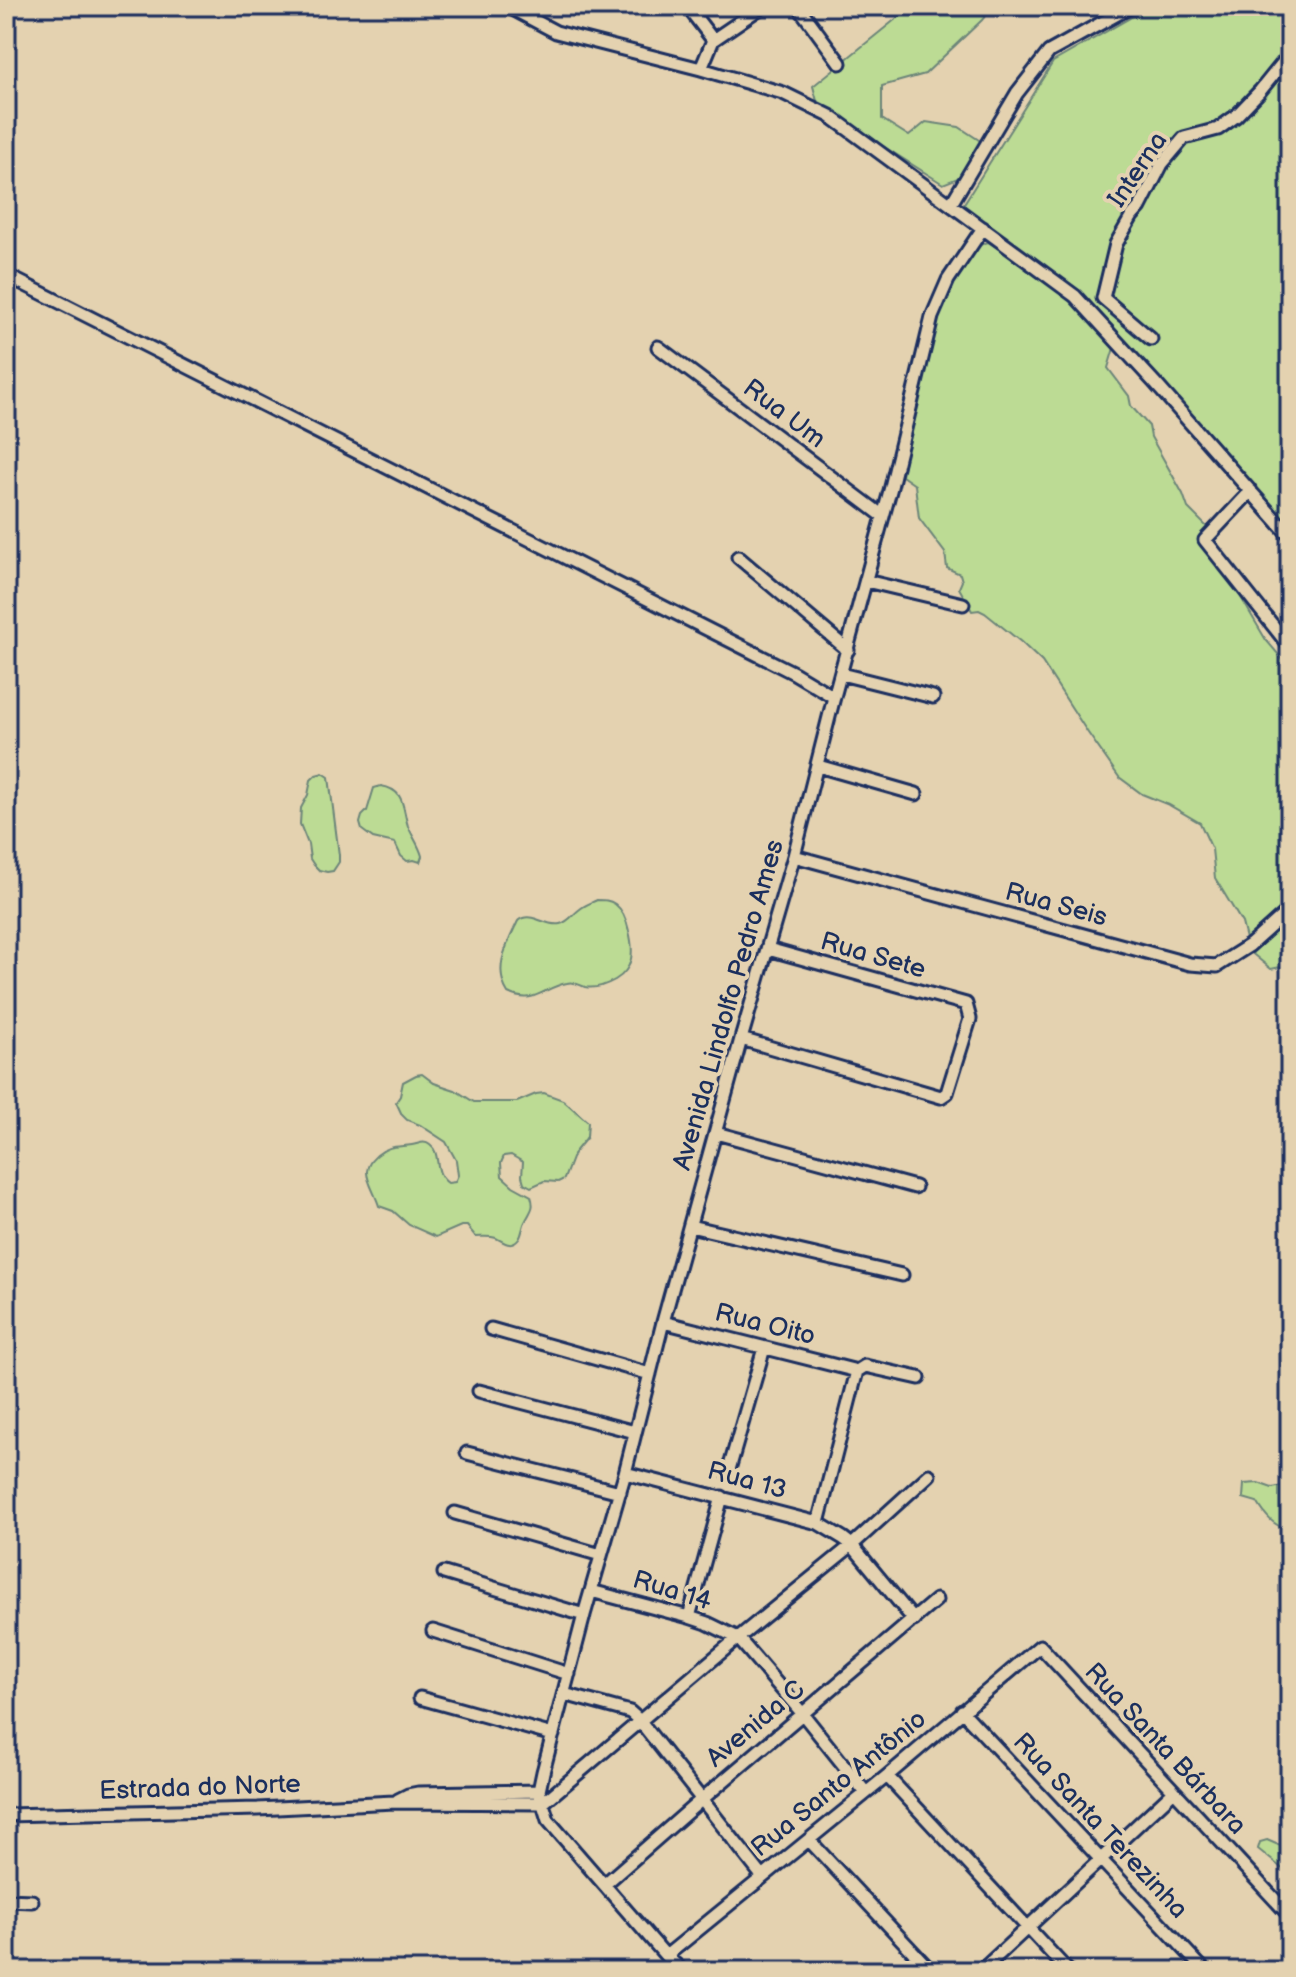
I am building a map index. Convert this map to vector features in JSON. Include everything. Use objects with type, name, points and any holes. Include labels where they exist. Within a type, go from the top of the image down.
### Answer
[{"type":"street","points":[[507,6],[556,32],[783,93],[830,116],[1075,296],[1290,536]]},
{"type":"street","points":[[687,6],[713,40]]},
{"type":"street","points":[[701,69],[713,40],[763,6]]},
{"type":"street","points":[[798,6],[840,63]]},
{"type":"street","points":[[951,204],[1017,93],[1049,52],[1132,6]]},
{"type":"street","name":"Interna","points":[[1151,339],[1103,298],[1116,244],[1162,164],[1184,138],[1218,129],[1236,116],[1290,54]]},
{"type":"street","name":"Avenida Lindolfo Pedro Ames","points":[[541,1797],[543,1772],[584,1615],[794,856],[932,317],[948,280],[983,228]]},
{"type":"street","points":[[6,275],[794,673],[834,697]]},
{"type":"street","name":"Rua Um","points":[[658,347],[883,516]]},
{"type":"street","points":[[1251,491],[1205,540],[1290,647]]},
{"type":"street","points":[[738,557],[848,650]]},
{"type":"street","points":[[866,581],[963,604]]},
{"type":"street","points":[[841,674],[933,697]]},
{"type":"street","points":[[818,766],[916,794]]},
{"type":"street","name":"Rua Seis","points":[[794,856],[1190,964],[1217,966],[1250,945],[1290,909]]},
{"type":"street","name":"Rua Sete","points":[[741,1039],[941,1097],[947,1093],[970,1019],[966,1004],[768,949]]},
{"type":"street","points":[[716,1133],[915,1187]]},
{"type":"street","points":[[690,1226],[902,1275]]},
{"type":"street","name":"Rua Oito","points":[[663,1322],[857,1371],[865,1366],[919,1378]]},
{"type":"street","points":[[491,1329],[650,1374]]},
{"type":"street","points":[[728,1473],[764,1348]]},
{"type":"street","points":[[818,1523],[857,1371]]},
{"type":"street","points":[[479,1391],[635,1432]]},
{"type":"street","points":[[467,1453],[620,1492]]},
{"type":"street","name":"Rua 13","points":[[625,1473],[818,1523],[852,1545],[914,1620]]},
{"type":"street","points":[[683,1971],[666,1956],[548,1820],[541,1797],[640,1721],[852,1545],[929,1475]]},
{"type":"street","points":[[689,1617],[722,1497]]},
{"type":"street","points":[[455,1513],[601,1555]]},
{"type":"street","points":[[444,1573],[584,1615]]},
{"type":"street","name":"Rua 14","points":[[591,1591],[689,1617],[738,1638]]},
{"type":"street","name":"Avenida C","points":[[605,1884],[936,1600]]},
{"type":"street","points":[[433,1631],[569,1674]]},
{"type":"street","points":[[738,1638],[866,1793]]},
{"type":"street","name":"Rua Santo Antônio","points":[[666,1956],[887,1776],[1040,1646]]},
{"type":"street","name":"Rua Santa Bárbara","points":[[1040,1646],[1290,1916]]},
{"type":"street","points":[[564,1694],[630,1712],[640,1721],[762,1876]]},
{"type":"street","points":[[420,1698],[553,1735]]},
{"type":"street","name":"Rua Santa Terezinha","points":[[962,1711],[1205,1971]]},
{"type":"street","points":[[887,1776],[1068,1971]]},
{"type":"street","points":[[981,1971],[1174,1791]]},
{"type":"street","name":"Estrada do Norte","points":[[6,1815],[394,1802],[418,1793],[541,1797]]},
{"type":"street","points":[[809,1840],[931,1971]]},
{"type":"street","points":[[6,1900],[32,1901]]},
{"type":"street","points":[[1281,1971],[1290,1964]]},
{"type":"green space","points":[[912,6],[993,6],[925,74],[882,86],[882,119],[909,136],[926,122],[959,127],[982,142],[963,176],[943,184],[818,105],[813,86]]},
{"type":"green space","points":[[1151,6],[1290,6],[1290,533],[1077,295],[963,205],[1053,62]]},
{"type":"green space","points":[[988,242],[1056,289],[1087,317],[1114,348],[1108,368],[1129,396],[1131,406],[1149,426],[1151,437],[1188,508],[1210,530],[1200,541],[1223,567],[1266,640],[1290,668],[1290,965],[1271,969],[1249,951],[1242,923],[1215,878],[1212,849],[1200,823],[1142,794],[1119,777],[1042,662],[985,613],[972,611],[959,588],[962,581],[960,574],[947,568],[945,553],[919,518],[915,485],[902,476],[909,433],[941,303],[958,267],[974,247]]},
{"type":"green space","points":[[323,773],[329,777],[339,855],[339,862],[333,871],[327,872],[319,870],[310,859],[300,824],[301,808],[311,780]]},
{"type":"green space","points":[[381,786],[395,791],[402,801],[408,826],[422,856],[420,862],[407,861],[395,843],[373,838],[362,830],[362,816],[367,811],[374,788]]},
{"type":"green space","points":[[597,900],[615,904],[627,924],[632,952],[626,971],[612,982],[597,987],[570,983],[532,997],[508,993],[502,976],[502,960],[519,920],[528,917],[560,924]]},
{"type":"green space","points":[[422,1074],[474,1102],[517,1102],[544,1093],[563,1100],[588,1122],[587,1137],[574,1153],[564,1179],[558,1182],[544,1181],[531,1187],[524,1183],[523,1162],[511,1155],[504,1156],[502,1176],[531,1196],[533,1203],[520,1237],[513,1244],[494,1237],[476,1237],[467,1226],[436,1237],[379,1206],[367,1171],[372,1160],[385,1150],[426,1143],[434,1149],[440,1173],[448,1183],[455,1182],[458,1175],[456,1160],[446,1142],[407,1120],[396,1102],[403,1082]]},
{"type":"green space","points":[[1258,1483],[1272,1488],[1290,1485],[1290,1531],[1270,1520],[1257,1502],[1243,1498],[1244,1484]]},
{"type":"green space","points":[[1267,1840],[1290,1850],[1290,1875],[1258,1849],[1260,1842]]}]
